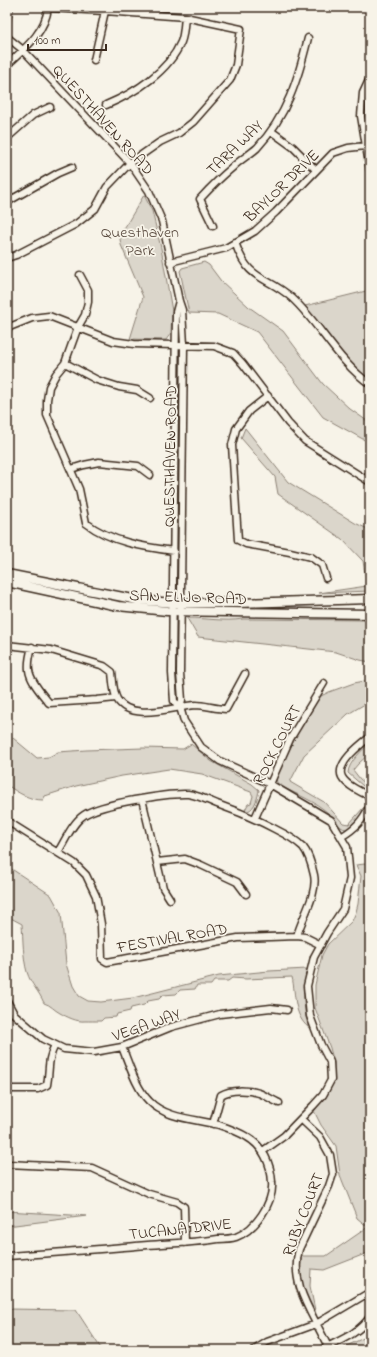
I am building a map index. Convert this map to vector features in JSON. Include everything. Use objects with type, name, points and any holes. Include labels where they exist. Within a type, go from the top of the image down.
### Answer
[{"type":"main road","name":"SAN ELIJO ROAD","points":[[7,574],[138,600],[238,603],[370,599]]},
{"type":"main road","name":"SAN ELIJO ROAD","points":[[7,582],[118,606],[177,612],[370,614]]},
{"type":"street","points":[[7,65],[37,35],[46,18],[48,8],[185,17],[241,29],[236,65],[230,80],[193,122],[179,133],[160,142],[130,164],[107,186],[95,209],[76,224],[16,255],[7,258]]},
{"type":"street","points":[[94,60],[105,11]]},
{"type":"street","points":[[106,104],[120,99],[155,76],[172,58],[182,40],[185,17]]},
{"type":"street","name":"QUESTHAVEN ROAD","points":[[7,37],[23,50],[130,164],[149,190],[162,221],[182,310],[184,345],[177,612],[173,690],[174,701],[180,707],[184,721],[201,747],[220,761],[270,784],[331,820],[347,847],[350,878],[343,909],[314,957],[307,986],[310,1016],[321,1045],[330,1062],[331,1080],[323,1095],[284,1136],[264,1151]]},
{"type":"street","name":"TARA WAY","points":[[213,226],[200,199],[232,167],[256,148],[272,131],[285,108],[298,78],[308,38]]},
{"type":"street","points":[[370,78],[363,94],[361,116],[370,170]]},
{"type":"street","points":[[7,138],[33,115],[50,107]]},
{"type":"street","points":[[272,131],[293,147],[316,170]]},
{"type":"street","name":"BAYLOR DRIVE","points":[[170,262],[226,248],[255,231],[276,212],[332,153],[348,148],[365,146]]},
{"type":"street","points":[[7,202],[58,173],[72,167]]},
{"type":"street","points":[[235,242],[238,254],[245,266],[258,277],[291,297],[302,308],[343,359],[370,384]]},
{"type":"street","points":[[80,275],[88,290],[88,302],[85,316],[78,327],[65,363],[56,374],[49,387],[47,408],[48,415],[79,489],[86,522],[93,528],[128,544],[174,551]]},
{"type":"street","name":"QUESTHAVEN ROAD","points":[[177,602],[174,551],[176,312],[179,300]]},
{"type":"street","points":[[7,328],[32,318],[49,316],[113,341],[134,344],[214,346],[233,353],[244,364],[288,423],[304,441],[370,482]]},
{"type":"street","points":[[65,363],[77,371],[97,380],[119,387],[138,390],[150,398]]},
{"type":"street","points":[[268,396],[249,411],[236,429],[232,445],[238,540],[246,544],[290,552],[311,558],[322,565],[326,578]]},
{"type":"street","points":[[71,469],[99,462],[138,466],[150,475]]},
{"type":"street","points":[[7,645],[51,650],[104,666],[112,672],[116,698],[129,709],[155,712],[197,705],[226,709],[245,674]]},
{"type":"street","points":[[32,647],[29,671],[34,683],[48,703],[57,704],[116,698]]},
{"type":"street","name":"ROCK COURT","points":[[255,818],[290,739],[324,683]]},
{"type":"street","points":[[370,737],[361,744],[343,763],[340,771],[342,779],[357,790],[370,796]]},
{"type":"street","points":[[7,821],[58,852],[74,826],[83,816],[98,808],[142,799],[188,794],[255,818],[292,838],[303,848],[311,863],[314,877],[314,890],[297,936]]},
{"type":"street","points":[[142,799],[163,888],[170,899]]},
{"type":"street","points":[[341,837],[353,829],[364,817],[370,806]]},
{"type":"street","name":"FESTIVAL ROAD","points":[[58,852],[74,863],[86,875],[96,896],[101,924],[102,959],[107,962],[238,938],[297,936],[305,937],[321,945]]},
{"type":"street","points":[[157,862],[185,859],[237,882],[246,894]]},
{"type":"street","name":"VEGA WAY","points":[[7,1001],[14,1014],[43,1039],[64,1049],[94,1052],[122,1047],[171,1028],[220,1014],[271,1008],[287,1010]]},
{"type":"street","points":[[7,1090],[38,1089],[47,1085],[49,1075],[48,1062],[55,1045]]},
{"type":"street","points":[[122,1047],[142,1092],[149,1102],[162,1111],[213,1124],[248,1137],[264,1151]]},
{"type":"street","points":[[213,1124],[221,1095],[225,1093],[238,1091],[259,1093],[279,1103]]},
{"type":"street","name":"RUBY COURT","points":[[300,1119],[320,1137],[330,1155],[333,1174],[330,1186],[299,1250],[296,1260],[297,1278],[301,1292],[328,1347]]},
{"type":"street","name":"TUCANA DRIVE","points":[[7,1256],[185,1243],[236,1237],[255,1223],[265,1209],[272,1193],[271,1174],[264,1151]]},
{"type":"street","points":[[7,1164],[92,1168],[149,1194],[178,1202],[184,1207],[185,1243]]},
{"type":"street","points":[[254,1350],[267,1342],[316,1324],[370,1292]]},
{"type":"street","points":[[321,1350],[350,1336],[366,1323],[370,1317]]},
{"type":"green space","points":[[7,7],[14,7],[8,34],[7,33]]},
{"type":"green space","name":"Questhaven Park","points":[[144,195],[152,211],[161,248],[172,311],[171,333],[166,340],[130,339],[143,297],[121,245],[120,239],[122,232]]},
{"type":"green space","points":[[204,262],[209,265],[221,281],[249,307],[283,331],[323,384],[350,409],[370,423],[370,443],[323,417],[257,332],[218,314],[189,313],[180,271],[182,268]]},
{"type":"green space","points":[[366,291],[370,301],[370,381],[349,361],[305,306]]},
{"type":"green space","points":[[245,428],[288,482],[355,523],[370,530],[370,591],[319,593],[367,586],[363,561],[342,539],[278,494],[275,477],[241,438]]},
{"type":"green space","points":[[187,618],[229,620],[370,620],[370,662],[336,652],[198,637]]},
{"type":"green space","points":[[370,680],[370,701],[348,714],[304,755],[290,782],[324,802],[343,823],[349,824],[364,807],[360,817],[353,827],[346,829],[341,827],[328,813],[317,805],[280,786],[277,783],[276,777],[297,734],[319,697],[354,683]]},
{"type":"green space","points":[[7,733],[37,758],[49,757],[58,752],[86,750],[143,748],[183,749],[191,744],[211,761],[252,784],[259,790],[258,796],[254,805],[248,811],[245,810],[248,804],[251,803],[253,796],[251,792],[202,774],[169,769],[122,776],[76,786],[45,796],[43,800],[33,799],[7,785]]},
{"type":"green space","points":[[370,743],[370,753],[353,770],[366,784],[363,786],[348,773],[350,765],[360,752]]},
{"type":"green space","points":[[370,859],[370,1252],[324,1270],[311,1269],[310,1286],[316,1315],[305,1293],[300,1275],[301,1256],[326,1256],[368,1227],[357,1218],[340,1175],[336,1146],[321,1125],[314,1111],[327,1096],[334,1080],[334,1063],[315,1008],[315,985],[322,955],[328,944],[352,921],[356,912],[361,876],[356,865],[365,864]]},
{"type":"green space","points":[[7,866],[51,895],[61,913],[66,964],[73,986],[79,996],[88,1001],[101,1002],[133,998],[219,976],[307,969],[304,998],[305,1013],[309,1028],[300,1017],[298,1011],[292,977],[246,979],[232,978],[228,981],[214,981],[211,985],[197,985],[195,989],[180,990],[176,994],[163,995],[159,999],[148,1001],[144,1005],[131,1008],[130,1011],[117,1014],[116,1017],[104,1018],[101,1021],[79,1021],[63,1015],[44,1003],[27,972],[23,948],[22,924],[7,916]]},
{"type":"green space","points":[[7,1211],[87,1216],[7,1226]]},
{"type":"green space","points":[[7,1309],[76,1310],[102,1350],[7,1350]]},
{"type":"green space","points":[[370,1335],[370,1350],[338,1350]]}]
